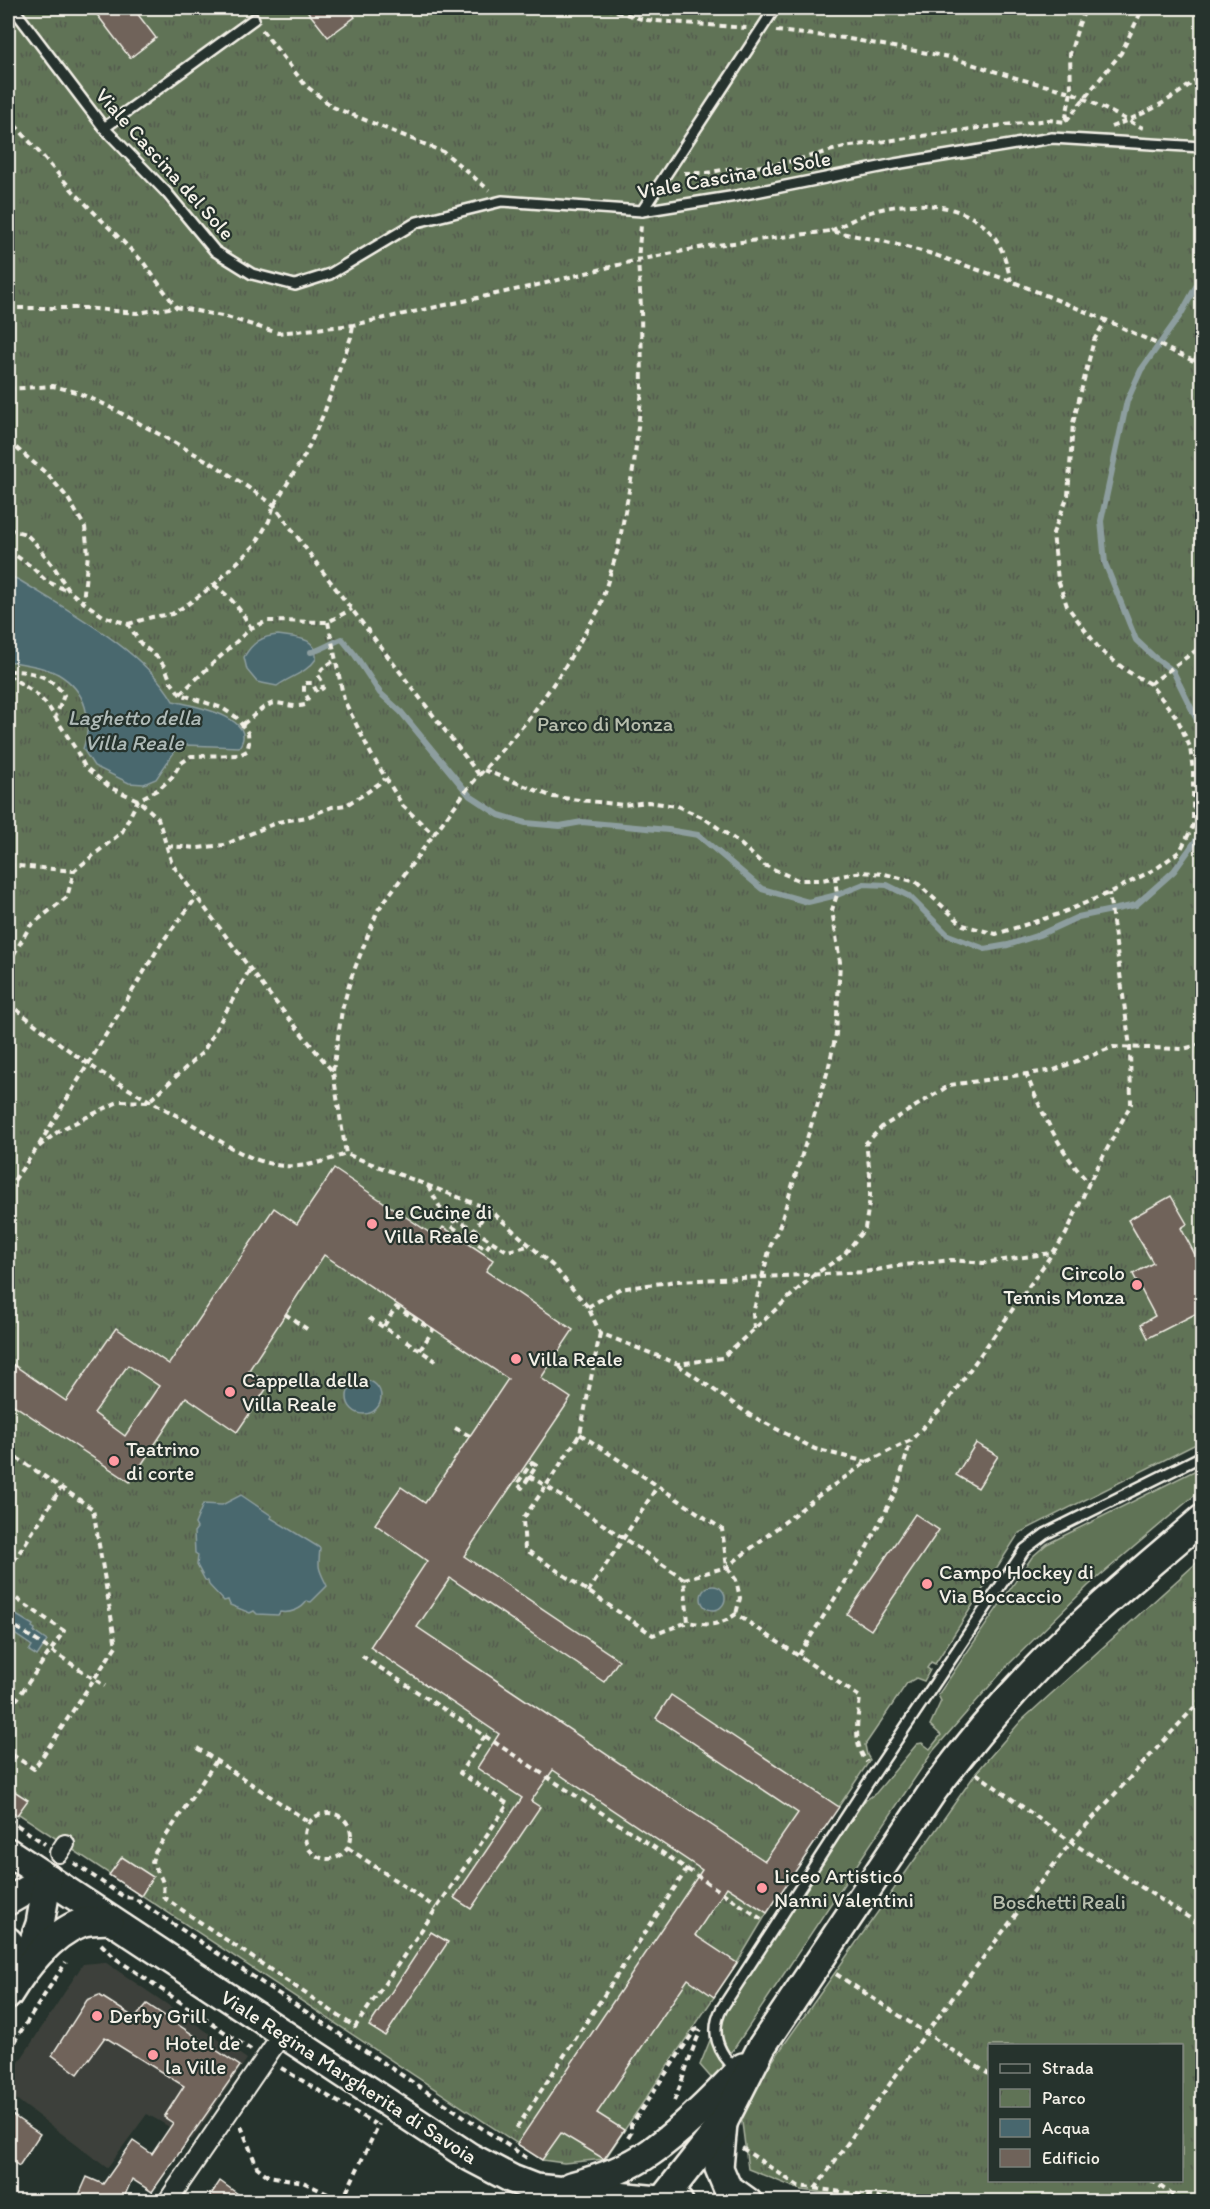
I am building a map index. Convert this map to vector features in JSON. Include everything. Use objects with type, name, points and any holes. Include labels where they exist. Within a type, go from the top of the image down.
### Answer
[{"type":"main road","points":[[535,2188],[570,2186],[620,2170],[651,2152],[682,2110],[738,2072],[762,2046],[958,1757],[995,1714],[1087,1619],[1203,1519]]},
{"type":"main road","name":"Viale Regina Margherita di Savoia","points":[[8,1852],[48,1878],[102,1930],[282,2034],[387,2122],[470,2157],[535,2188],[671,2200]]},
{"type":"main road","points":[[8,1901],[48,1878]]},
{"type":"main road","points":[[15,1984],[40,1924],[48,1878]]},
{"type":"main road","points":[[15,1984],[54,1939],[68,1929],[84,1922],[102,1930]]},
{"type":"main road","points":[[8,1941],[21,1959],[15,1984]]},
{"type":"main road","points":[[748,2202],[727,2187],[719,2168],[762,2046]]},
{"type":"main road","points":[[671,2200],[682,2110]]},
{"type":"main road","points":[[671,2200],[730,2134]]},
{"type":"main road","points":[[535,2188],[567,2202]]},
{"type":"street","points":[[166,2202],[282,2034]]},
{"type":"lane","name":"Viale Cascina del Sole","points":[[13,8],[104,128],[167,193],[215,251],[252,274],[294,285],[330,274],[417,222],[502,201],[642,211],[1052,138],[1203,147]]},
{"type":"lane","points":[[642,211],[775,8]]},
{"type":"lane","points":[[104,128],[254,19]]},
{"type":"lane","points":[[738,2072],[729,2064],[716,2044],[716,2019],[877,1769],[1025,1549],[1045,1534],[1203,1456]]},
{"type":"path","points":[[606,8],[645,20],[844,38],[949,57],[1071,92],[1126,120]]},
{"type":"path","points":[[1065,122],[1071,92],[1071,54],[1086,8]]},
{"type":"path","points":[[1052,138],[1120,53],[1143,8]]},
{"type":"path","points":[[254,19],[305,85],[333,107],[444,152],[502,201]]},
{"type":"path","points":[[1079,139],[1156,107],[1191,85],[1203,74]]},
{"type":"path","points":[[8,117],[74,192],[143,262],[176,307]]},
{"type":"path","points":[[667,173],[707,173],[794,161],[844,147],[1049,120],[1065,122]]},
{"type":"path","points":[[830,231],[869,213],[898,206],[944,208],[978,219],[994,236],[1002,251],[1011,281]]},
{"type":"path","points":[[346,1155],[333,1072],[342,1010],[351,978],[378,910],[468,788],[528,720],[563,670],[599,609],[618,549],[634,464],[642,390],[638,260],[640,229]]},
{"type":"path","points":[[8,311],[18,308],[85,308],[137,314],[176,307],[227,318],[278,333],[353,325],[709,246],[830,231],[918,250],[1011,281],[1106,320],[1203,365]]},
{"type":"path","points":[[484,770],[553,797],[624,805],[648,802],[677,806],[704,818],[737,841],[764,865],[798,880],[835,878],[861,872],[885,874],[916,882],[963,925],[996,934],[1110,895],[1157,868],[1180,851],[1193,826],[1193,771],[1190,747],[1177,718],[1150,684],[1127,671],[1101,651],[1067,606],[1058,580],[1053,534],[1068,496],[1072,423],[1094,340],[1106,320]]},
{"type":"path","points":[[8,550],[32,567],[46,581],[69,591],[103,616],[128,624],[172,614],[214,585],[255,545],[269,521],[274,505],[306,455],[324,413],[351,337],[353,325]]},
{"type":"path","points":[[1194,361],[1203,351]]},
{"type":"path","points":[[8,389],[53,386],[76,392],[106,405],[215,465],[274,505],[480,776]]},
{"type":"path","points":[[8,441],[47,474],[67,497],[85,527],[88,554],[83,602]]},
{"type":"path","points":[[8,529],[26,534],[35,543],[69,591]]},
{"type":"path","points":[[214,585],[240,607],[251,628]]},
{"type":"path","points":[[180,694],[251,628],[268,621],[328,622],[352,609]]},
{"type":"path","points":[[328,622],[344,700],[385,779],[403,806],[434,835]]},
{"type":"path","points":[[8,970],[30,926],[67,897],[74,871],[122,832],[138,800],[159,789],[172,777],[180,764],[191,756],[239,754],[247,751],[248,733],[243,724],[222,708],[180,694],[171,682],[165,667],[141,644],[128,624]]},
{"type":"path","points":[[1150,684],[1203,646]]},
{"type":"path","points":[[243,724],[267,706],[275,703],[296,707],[305,705],[308,698],[304,692],[304,683],[312,683],[317,692],[323,688],[318,675],[322,669],[335,660]]},
{"type":"path","points":[[8,673],[28,671],[56,684],[64,695],[56,716]]},
{"type":"path","points":[[8,673],[35,693],[56,716],[85,767],[111,788],[138,800],[158,818],[172,864],[250,969],[333,1072]]},
{"type":"path","points":[[167,846],[198,848],[224,845],[278,822],[308,817],[332,807],[346,805],[385,779]]},
{"type":"path","points":[[8,865],[74,871]]},
{"type":"path","points":[[754,1329],[753,1313],[770,1246],[780,1225],[828,1070],[836,1034],[840,962],[832,910],[837,895],[835,878]]},
{"type":"path","points":[[525,1474],[684,1579],[727,1567],[818,1496],[867,1462],[911,1440],[947,1402],[1066,1234],[1089,1183],[1131,1104],[1130,1047],[1110,895]]},
{"type":"path","points":[[8,1189],[37,1148],[162,942],[197,897]]},
{"type":"path","points":[[37,1148],[60,1130],[120,1101],[148,1102],[203,1052],[250,969]]},
{"type":"path","points":[[8,1003],[87,1063],[148,1102],[189,1122],[236,1151],[257,1160],[282,1166],[303,1167],[346,1155],[489,1209],[554,1268],[588,1307],[600,1333],[580,1434],[523,1519],[525,1549],[653,1635],[688,1622],[704,1625],[723,1623],[736,1614],[740,1598],[736,1580],[727,1567],[722,1529],[580,1434]]},
{"type":"path","points":[[678,1364],[722,1358],[814,1275],[844,1255],[866,1228],[870,1174],[866,1143],[882,1127],[950,1085],[1054,1070],[1113,1047],[1183,1049],[1203,1044]]},
{"type":"path","points":[[1026,1073],[1039,1106],[1079,1172],[1089,1183]]},
{"type":"path","points":[[428,1186],[441,1209],[507,1251],[529,1246]]},
{"type":"path","points":[[474,1230],[489,1209]]},
{"type":"path","points":[[456,1218],[451,1226],[486,1249],[492,1241]]},
{"type":"path","points":[[466,1242],[469,1237]]},
{"type":"path","points":[[588,1307],[619,1289],[677,1281],[865,1272],[952,1260],[983,1263],[1053,1253]]},
{"type":"path","points":[[384,1326],[396,1306],[416,1318],[433,1330],[420,1350]]},
{"type":"path","points":[[285,1314],[307,1329]]},
{"type":"path","points":[[369,1318],[399,1337]]},
{"type":"path","points":[[600,1333],[678,1364],[750,1415],[815,1449],[867,1462]]},
{"type":"path","points":[[406,1341],[435,1361]]},
{"type":"path","points":[[455,1428],[470,1436]]},
{"type":"path","points":[[799,1655],[866,1549],[896,1491],[911,1440]]},
{"type":"path","points":[[8,1452],[93,1509],[116,1646],[34,1769],[8,1752]]},
{"type":"path","points":[[588,1592],[657,1487]]},
{"type":"path","points":[[8,1570],[61,1488]]},
{"type":"path","points":[[684,1579],[688,1622]]},
{"type":"path","points":[[8,1593],[64,1631],[17,1699],[8,1693]]},
{"type":"path","points":[[736,1614],[860,1697],[858,1723],[860,1749],[868,1763],[877,1769]]},
{"type":"path","points":[[8,1622],[105,1686]]},
{"type":"path","points":[[362,1656],[774,1927]]},
{"type":"path","points":[[815,2189],[926,2033],[1071,1842],[1203,1699]]},
{"type":"path","points":[[216,1761],[154,1854],[152,1862],[162,1876],[164,1884],[163,1898],[355,2027],[508,1804],[460,1773],[485,1736]]},
{"type":"path","points":[[197,1749],[309,1822]]},
{"type":"path","points":[[976,1773],[1071,1842],[1203,1926]]},
{"type":"path","points":[[322,1813],[338,1814],[349,1825],[352,1833],[348,1848],[336,1857],[322,1858],[315,1855],[306,1843],[305,1836],[309,1822],[322,1813]]},
{"type":"path","points":[[8,1819],[62,1849],[124,1897],[134,1898],[530,2160]]},
{"type":"path","points":[[348,1848],[436,1908]]},
{"type":"path","points":[[514,2132],[687,1869]]},
{"type":"path","points":[[102,1930],[102,1944],[115,1958],[265,2059],[387,2122],[342,2201],[303,2182],[268,2176],[257,2167],[232,2106]]},
{"type":"path","points":[[8,2051],[67,1961]]},
{"type":"path","points":[[818,1963],[988,2074]]},
{"type":"path","points":[[682,2110],[687,2068],[694,2044],[702,2028],[716,2019]]},
{"type":"path","points":[[625,2142],[631,2133],[631,2125],[637,2115],[695,2030],[702,2028]]},
{"type":"path","points":[[730,2134],[798,2186],[914,2202]]},
{"type":"path","points":[[1153,2182],[1183,2202]]},
{"type":"shaded area","points":[[105,1962],[247,2059],[192,2140],[147,2114],[107,2168],[8,2093],[8,2079],[83,1964]]},
{"type":"green space","name":"Parco di Monza","points":[[8,8],[1202,8],[1202,1441],[1019,1533],[935,1664],[931,1662],[927,1668],[930,1670],[924,1681],[916,1678],[907,1683],[865,1745],[870,1760],[605,2159],[564,2163],[542,2160],[19,1814],[17,1816],[8,1809]]},
{"type":"green space","points":[[1202,1467],[1202,1489],[1088,1586],[1008,1665],[933,1751],[713,2080],[700,2065],[721,2013],[859,1805],[876,1793],[917,1744],[922,1743],[930,1749],[941,1735],[930,1725],[941,1701],[938,1695],[1032,1557],[1047,1544]]},
{"type":"green space","name":"Boschetti Reali","points":[[1202,1558],[1202,2201],[891,2202],[801,2190],[748,2169],[740,2107],[976,1773],[1021,1721]]},
{"type":"water","name":"Laghetto della Villa Reale","points":[[8,575],[81,618],[125,649],[161,683],[173,701],[207,709],[232,720],[240,728],[243,737],[239,747],[186,745],[175,751],[156,779],[144,784],[129,783],[94,766],[83,749],[87,717],[76,689],[52,671],[8,661]]},
{"type":"water","points":[[278,635],[309,642],[316,651],[316,659],[303,671],[277,686],[257,682],[247,670],[244,657],[258,641]]},
{"type":"water","points":[[364,1380],[376,1385],[381,1397],[376,1409],[364,1414],[352,1409],[347,1397],[352,1385]]},
{"type":"water","points":[[241,1495],[272,1516],[271,1518],[320,1548],[319,1568],[327,1586],[311,1602],[307,1601],[295,1610],[280,1612],[278,1615],[257,1614],[254,1611],[250,1613],[230,1605],[228,1600],[224,1601],[205,1580],[197,1565],[198,1555],[195,1553],[194,1532],[203,1504],[222,1505]]},
{"type":"water","points":[[713,1586],[722,1589],[725,1598],[722,1607],[713,1610],[704,1607],[701,1598],[704,1589]]},
{"type":"water","points":[[8,1612],[33,1625],[34,1632],[47,1641],[37,1656],[29,1651],[32,1646],[10,1631],[8,1634]]},
{"type":"building","points":[[92,8],[133,8],[156,38],[130,58]]},
{"type":"building","points":[[305,8],[348,8],[355,17],[328,37]]},
{"type":"building","points":[[334,1169],[436,1237],[443,1227],[493,1260],[486,1271],[573,1330],[541,1378],[571,1398],[464,1556],[619,1660],[604,1682],[450,1578],[417,1627],[765,1861],[798,1813],[656,1718],[671,1695],[839,1807],[767,1913],[727,1887],[695,1935],[737,1963],[714,1997],[688,1979],[597,2113],[624,2130],[604,2159],[561,2133],[542,2160],[517,2144],[702,1870],[553,1770],[531,1801],[540,1807],[471,1909],[454,1898],[522,1798],[477,1768],[499,1734],[370,1647],[427,1561],[375,1524],[401,1487],[425,1503],[508,1379],[324,1255],[249,1370],[269,1385],[237,1432],[186,1397],[130,1482],[8,1401],[8,1361],[66,1401],[116,1328],[169,1364],[274,1208],[297,1224]],"holes":[[[128,1365],[159,1386],[125,1436],[94,1413]]]},
{"type":"building","points":[[1171,1196],[1187,1224],[1181,1228],[1203,1270],[1203,1310],[1148,1338],[1141,1324],[1155,1316],[1133,1274],[1153,1263],[1128,1220]]},
{"type":"building","points":[[976,1443],[998,1456],[978,1488],[956,1475]]},
{"type":"building","points":[[915,1514],[939,1530],[871,1630],[847,1614]]},
{"type":"building","points":[[8,1787],[28,1800],[17,1815],[8,1809]]},
{"type":"building","points":[[122,1857],[153,1877],[141,1896],[109,1875]]},
{"type":"building","points":[[431,1932],[448,1942],[385,2036],[369,2026]]},
{"type":"building","points":[[99,1995],[135,2018],[147,2004],[240,2066],[152,2192],[132,2179],[122,2202],[76,2202],[87,2177],[103,2184],[133,2141],[152,2154],[173,2123],[164,2117],[184,2086],[105,2037],[78,2074],[52,2055],[87,2000]]},
{"type":"building","points":[[8,2112],[40,2134],[19,2166],[8,2158]]},
{"type":"building","points":[[220,2181],[249,2202],[206,2202]]},
{"type":"waterway","points":[[1202,276],[1181,314],[1141,370],[1127,401],[1101,521],[1105,563],[1136,640],[1173,671],[1202,730]]},
{"type":"waterway","points":[[311,652],[342,639],[380,693],[401,712],[470,796],[499,815],[526,823],[560,826],[582,822],[698,835],[762,889],[808,902],[837,895],[864,884],[887,885],[909,896],[948,935],[985,949],[1008,945],[1039,935],[1078,917],[1136,905],[1174,871],[1202,832]]},
{"type":"place","name":"Le Cucine di Villa Reale","points":[[372,1224]]},
{"type":"place","name":"Circolo Tennis Monza","points":[[1137,1285]]},
{"type":"place","name":"Villa Reale","points":[[516,1359]]},
{"type":"place","name":"Cappella della Villa Reale","points":[[230,1392]]},
{"type":"place","name":"Teatrino di corte","points":[[114,1461]]},
{"type":"place","name":"Campo Hockey di Via Boccaccio","points":[[927,1584]]},
{"type":"place","name":"Liceo Artistico Nanni Valentini","points":[[762,1888]]},
{"type":"place","name":"Derby Grill","points":[[97,2016]]},
{"type":"place","name":"Hotel de la Ville","points":[[153,2055]]}]
